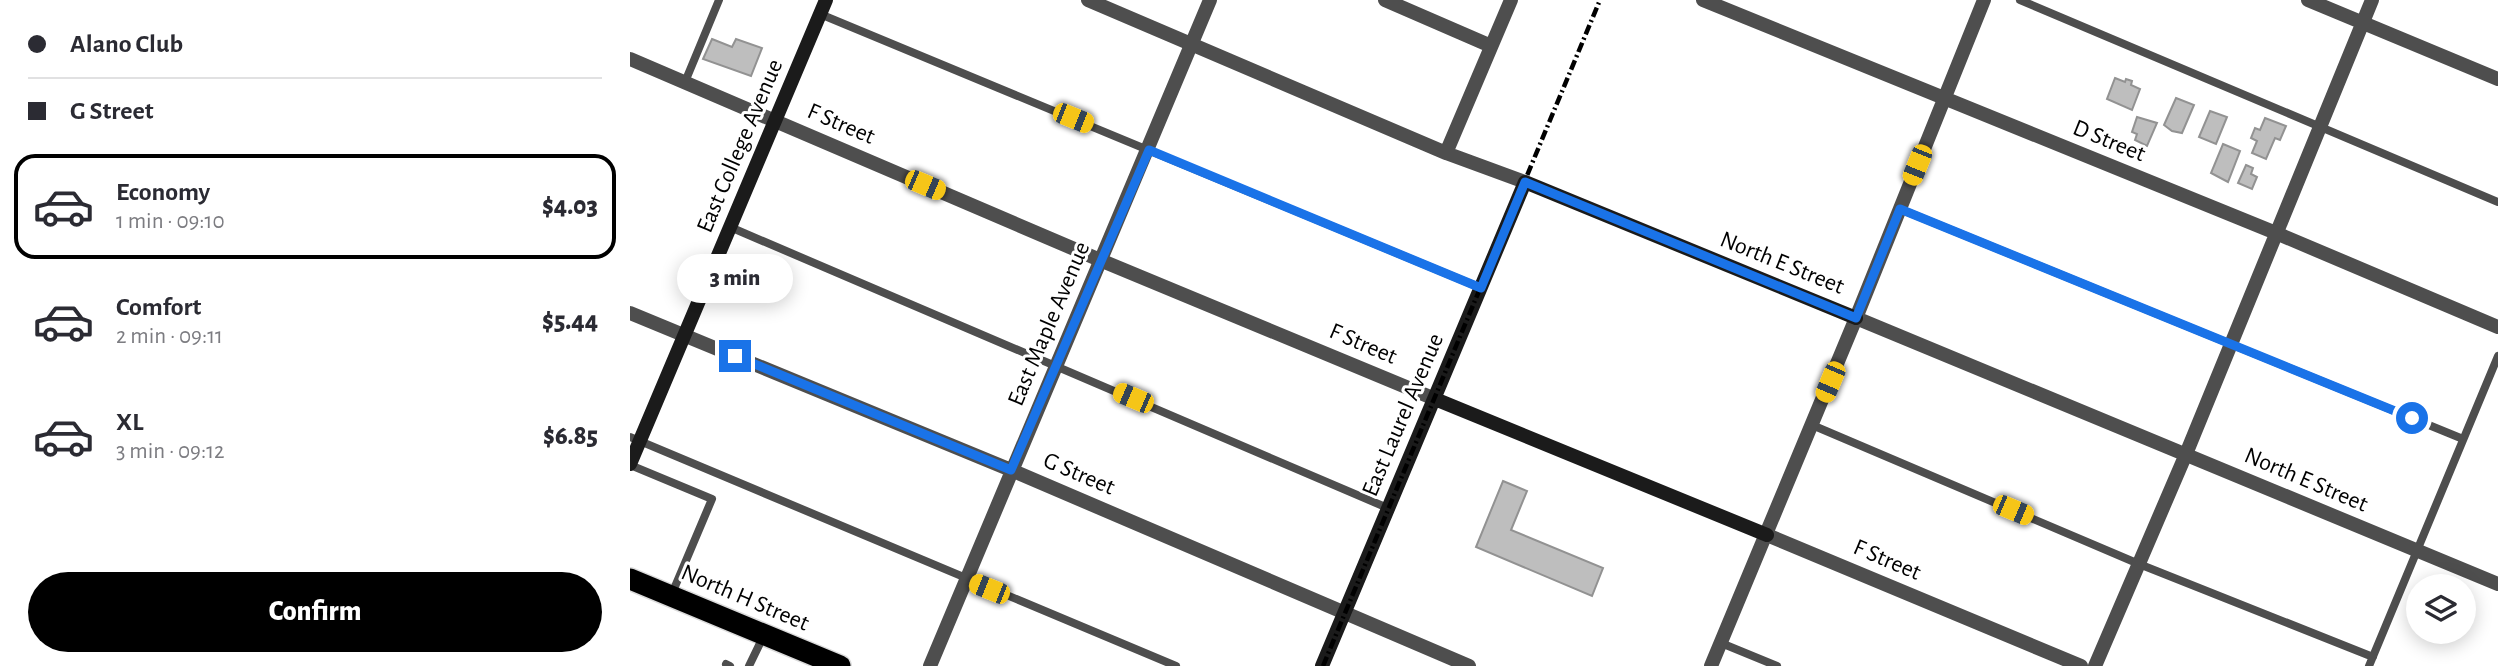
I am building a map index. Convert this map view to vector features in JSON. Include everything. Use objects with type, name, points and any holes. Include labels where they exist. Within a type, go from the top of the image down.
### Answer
[{"type":"highway","name":"North H Street","points":[[630,579],[840,666]]},
{"type":"street","name":"North E Street","points":[[1088,0],[1447,153],[1525,182],[2498,584]]},
{"type":"street","name":"East Maple Avenue","points":[[930,666],[1210,0]]},
{"type":"street","points":[[1385,0],[1491,46]]},
{"type":"street","points":[[1447,153],[1511,0]]},
{"type":"street","name":"D Street","points":[[1703,0],[2276,233],[2498,327]]},
{"type":"street","points":[[1711,666],[1856,318],[1984,0]]},
{"type":"street","points":[[2308,0],[2498,79]]},
{"type":"street","points":[[2095,666],[2186,454],[2372,0]]},
{"type":"street","name":"East College Avenue","points":[[630,464],[635,439],[685,335],[823,7]]},
{"type":"street","name":"F Street","points":[[630,58],[1100,260],[2081,666]]},
{"type":"street","name":"East Laurel Avenue","points":[[1322,666],[1525,182]]},
{"type":"street","name":"G Street","points":[[630,313],[1011,470],[1469,666]]},
{"type":"lane","points":[[685,82],[719,0]]},
{"type":"lane","points":[[2020,0],[2498,202]]},
{"type":"lane","points":[[823,7],[1149,150],[1481,288]]},
{"type":"lane","points":[[1900,209],[2463,439]]},
{"type":"lane","points":[[730,227],[1389,509]]},
{"type":"lane","points":[[2369,666],[2498,356]]},
{"type":"lane","points":[[1812,425],[2139,564],[2373,657]]},
{"type":"lane","points":[[635,439],[1176,666]]},
{"type":"lane","points":[[630,464],[712,499],[671,596]]},
{"type":"lane","points":[[749,666],[764,634]]},
{"type":"lane","points":[[1721,642],[1777,666]]},
{"type":"building","points":[[712,39],[732,47],[736,39],[762,48],[751,76],[703,59]]},
{"type":"building","points":[[2115,78],[2125,82],[2126,79],[2132,81],[2131,85],[2140,89],[2132,110],[2107,99]]},
{"type":"building","points":[[2176,98],[2194,105],[2182,133],[2172,131],[2164,125]]},
{"type":"building","points":[[2210,111],[2227,117],[2216,144],[2199,137]]},
{"type":"building","points":[[2137,117],[2157,123],[2147,146],[2135,140],[2137,134],[2132,132]]},
{"type":"building","points":[[2265,118],[2286,126],[2280,140],[2275,138],[2266,159],[2252,153],[2257,141],[2251,138],[2255,128],[2260,130]]},
{"type":"building","points":[[2223,144],[2240,151],[2228,182],[2211,173]]},
{"type":"building","points":[[2246,165],[2253,168],[2251,174],[2257,177],[2252,189],[2238,183]]},
{"type":"building","points":[[1503,481],[1527,491],[1511,530],[1603,568],[1592,596],[1476,547]]},
{"type":"railway","points":[[1323,666],[1600,0]]},
{"type":"route","points":[[735,356],[1011,470],[1149,150],[1481,288],[1525,182],[1856,318],[1900,209],[2412,418]]}]
